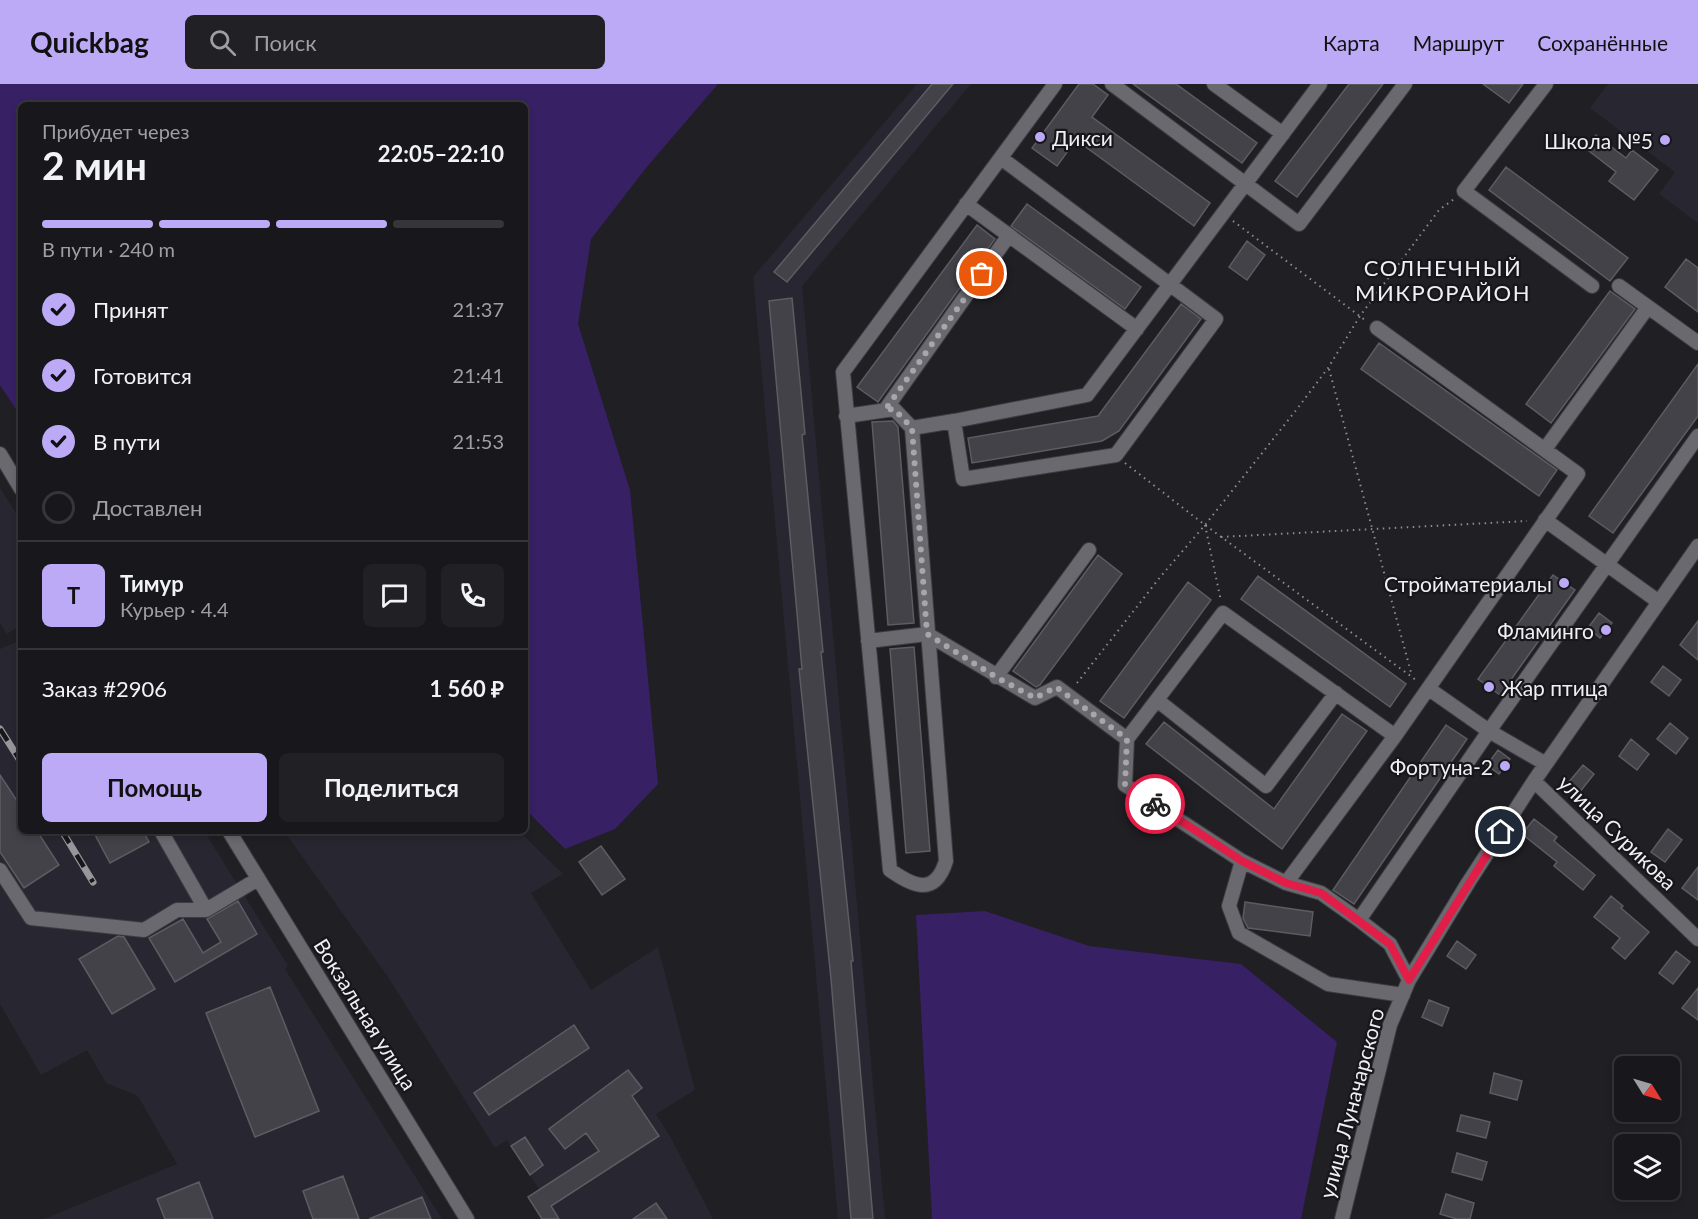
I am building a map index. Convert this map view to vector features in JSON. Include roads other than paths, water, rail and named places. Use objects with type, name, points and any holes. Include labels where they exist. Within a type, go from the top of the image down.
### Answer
[{"type":"street","points":[[846,416],[894,409],[912,428],[946,861],[942,874],[933,883],[923,886],[907,882],[890,870],[846,416],[843,372],[1055,84]]},
{"type":"street","points":[[1112,84],[1299,224],[1404,84]]},
{"type":"street","points":[[1214,84],[1283,134]]},
{"type":"street","points":[[912,428],[1087,395],[1320,84]]},
{"type":"street","points":[[1546,84],[1464,191],[1592,286]]},
{"type":"street","points":[[954,421],[963,479],[1116,455],[1216,319],[1001,158]]},
{"type":"street","points":[[966,204],[1137,329]]},
{"type":"street","points":[[885,410],[1009,235]]},
{"type":"street","points":[[1619,286],[1698,343]]},
{"type":"street","points":[[1545,449],[1648,307]]},
{"type":"street","points":[[1286,883],[1429,689],[1578,474],[1377,328]]},
{"type":"street","points":[[1359,920],[1489,731],[1698,436]]},
{"type":"street","points":[[0,454],[18,484]]},
{"type":"street","points":[[1545,520],[1659,602]]},
{"type":"street","name":"улица Луначарского","points":[[1342,1219],[1390,1025],[1409,980],[1534,781],[1698,546]]},
{"type":"street","points":[[996,677],[1089,550]]},
{"type":"street","points":[[1395,736],[1223,613],[1127,739],[1125,785],[1242,861],[1286,883],[1321,893],[1390,944],[1409,980]]},
{"type":"street","points":[[868,641],[927,634],[996,677],[1035,698],[1056,687],[1127,739]]},
{"type":"street","points":[[1429,689],[1489,731],[1546,764]]},
{"type":"street","points":[[1157,700],[1266,786],[1336,693]]},
{"type":"street","name":"улица Сурикова","points":[[1534,781],[1698,939]]},
{"type":"street","points":[[163,834],[206,910]]},
{"type":"street","name":"Вокзальная улица","points":[[231,834],[467,1219]]},
{"type":"street","points":[[1242,861],[1229,906],[1239,933],[1328,984],[1403,995]]},
{"type":"street","points":[[0,870],[31,918],[144,930],[177,910],[206,910],[258,879]]},
{"type":"railway","points":[[0,729],[18,757]]},
{"type":"railway","points":[[64,834],[93,882]]},
{"type":"place","name":"Дикси","points":[[1040,137]]},
{"type":"place","name":"Школа №5","points":[[1665,140]]},
{"type":"place","name":"Стройматериалы","points":[[1564,583]]},
{"type":"place","name":"Фламинго","points":[[1606,630]]},
{"type":"place","name":"Жар птица","points":[[1489,687]]},
{"type":"place","name":"Фортуна-2","points":[[1505,766]]},
{"type":"district","name":"СОЛНЕЧНЫЙ МИКРОРАЙОН","points":[[1443,280]]}]
